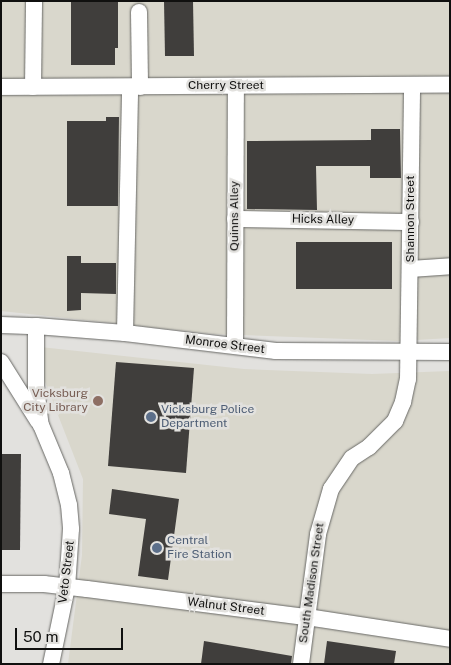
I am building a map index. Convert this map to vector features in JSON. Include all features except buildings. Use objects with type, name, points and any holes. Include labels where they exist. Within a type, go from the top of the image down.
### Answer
[{"type":"street","points":[[33,87],[34,1]]},
{"type":"street","points":[[125,333],[138,12]]},
{"type":"street","name":"Cherry Street","points":[[1,87],[450,84]]},
{"type":"street","name":"Shannon Street","points":[[410,353],[412,85]]},
{"type":"street","name":"Quinns Alley","points":[[235,345],[236,86]]},
{"type":"street","name":"Hicks Alley","points":[[235,219],[411,222]]},
{"type":"street","points":[[411,270],[450,266]]},
{"type":"street","name":"Monroe Street","points":[[1,325],[125,333],[276,351],[450,352]]},
{"type":"street","name":"Veto Street","points":[[36,326],[36,387],[41,425]]},
{"type":"street","name":"South Madison Street","points":[[301,664],[318,534],[331,489],[352,458],[370,447],[395,421],[403,402],[408,380],[410,353]]},
{"type":"street","name":"Veto Street","points":[[1,362],[41,425],[61,473],[69,505],[71,551],[67,587],[51,664]]},
{"type":"street","name":"Walnut Street","points":[[1,584],[67,587],[307,617],[450,639]]},
{"type":"shaded area","points":[[1,1],[450,1],[450,338],[399,341],[214,334],[1,311]]},
{"type":"shaded area","points":[[31,346],[244,369],[372,374],[450,371],[450,664],[68,664],[82,555],[83,479]]},
{"type":"place","name":"Vicksburg City Library","points":[[98,401]]},
{"type":"place","name":"Vicksburg Police Department","points":[[151,417]]},
{"type":"place","name":"Central Fire Station","points":[[157,548]]}]
